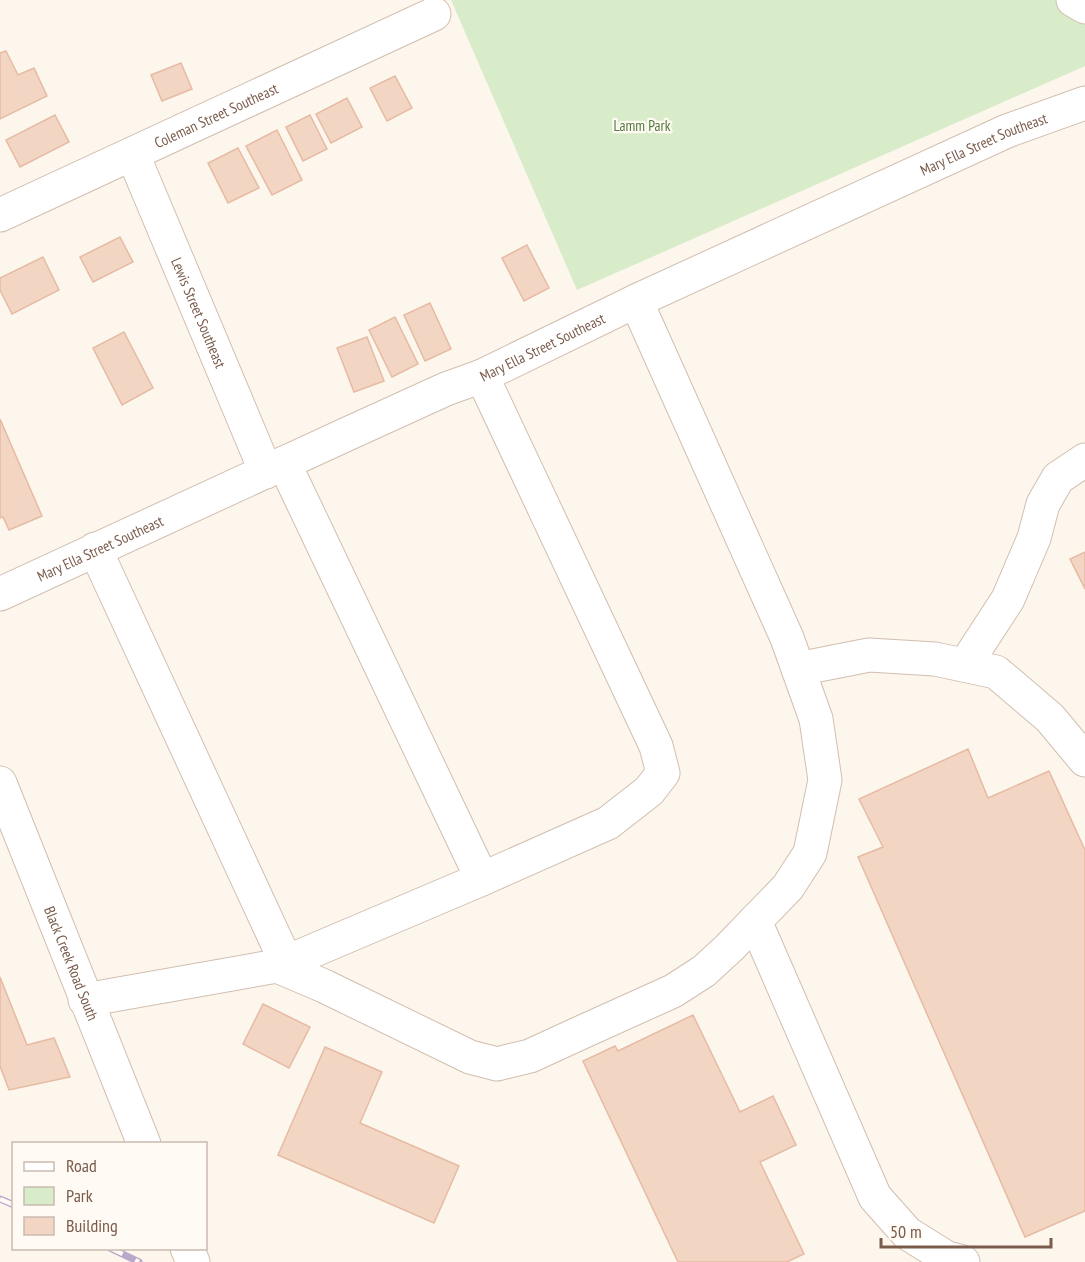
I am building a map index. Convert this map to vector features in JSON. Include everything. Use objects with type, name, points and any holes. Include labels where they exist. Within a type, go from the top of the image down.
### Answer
[{"type":"street","points":[[1073,0],[1085,7]]},
{"type":"street","name":"Coleman Street Southeast","points":[[0,216],[434,14]]},
{"type":"street","name":"Mary Ella Street Southeast","points":[[0,594],[446,389],[482,376],[636,301],[1007,131],[1085,103]]},
{"type":"street","name":"Lewis Street Southeast","points":[[133,155],[275,467],[482,879]]},
{"type":"street","points":[[95,549],[281,964],[470,1057],[497,1064],[530,1056],[673,991],[704,971],[788,887],[810,853],[825,780],[816,718],[787,638],[636,301]]},
{"type":"street","points":[[85,1000],[281,964],[608,823],[649,791],[663,773],[656,746],[482,376]]},
{"type":"street","points":[[965,665],[1008,599],[1034,538],[1043,504],[1058,478],[1085,460]]},
{"type":"street","points":[[798,669],[869,655],[935,659],[996,672],[1050,718],[1085,760]]},
{"type":"street","name":"Black Creek Road South","points":[[0,783],[144,1142]]},
{"type":"street","points":[[755,921],[875,1197],[907,1233],[948,1258],[963,1262]]},
{"type":"green space","name":"Lamm Park","points":[[451,0],[1066,0],[1085,20],[1085,66],[577,290]]},
{"type":"building","points":[[6,51],[18,75],[34,68],[47,96],[0,119],[0,53]]},
{"type":"building","points":[[181,63],[192,89],[162,101],[151,75]]},
{"type":"building","points":[[395,76],[412,108],[387,121],[370,88]]},
{"type":"building","points":[[347,98],[362,127],[331,143],[316,114]]},
{"type":"building","points":[[55,115],[69,142],[20,167],[6,140]]},
{"type":"building","points":[[310,115],[327,149],[303,161],[286,127]]},
{"type":"building","points":[[277,130],[302,180],[272,195],[246,146]]},
{"type":"building","points":[[238,148],[259,188],[228,203],[208,163]]},
{"type":"building","points":[[120,237],[133,262],[93,282],[80,257]]},
{"type":"building","points":[[527,245],[549,288],[524,301],[502,258]]},
{"type":"building","points":[[43,257],[59,290],[12,314],[0,290],[0,278]]},
{"type":"building","points":[[430,303],[451,349],[425,361],[404,315]]},
{"type":"building","points":[[395,317],[418,364],[392,377],[369,330]]},
{"type":"building","points":[[124,332],[153,388],[122,405],[93,348]]},
{"type":"building","points":[[367,337],[384,381],[354,392],[337,348]]},
{"type":"building","points":[[0,419],[42,516],[9,530],[3,517],[0,518]]},
{"type":"building","points":[[1085,552],[1085,589],[1070,559]]},
{"type":"building","points":[[968,749],[988,798],[1049,771],[1085,850],[1085,1211],[1025,1237],[858,857],[883,847],[859,799]]},
{"type":"building","points":[[0,977],[27,1045],[54,1038],[70,1077],[9,1090],[0,1066]]},
{"type":"building","points":[[263,1004],[310,1027],[289,1068],[243,1044]]},
{"type":"building","points":[[693,1015],[740,1112],[773,1096],[796,1145],[760,1162],[804,1254],[787,1262],[678,1262],[583,1061],[615,1046],[618,1051]]},
{"type":"building","points":[[325,1047],[382,1072],[360,1123],[459,1166],[434,1223],[278,1155]]},
{"type":"railway","points":[[0,1199],[12,1204]]},
{"type":"railway","points":[[114,1250],[139,1262]]}]
